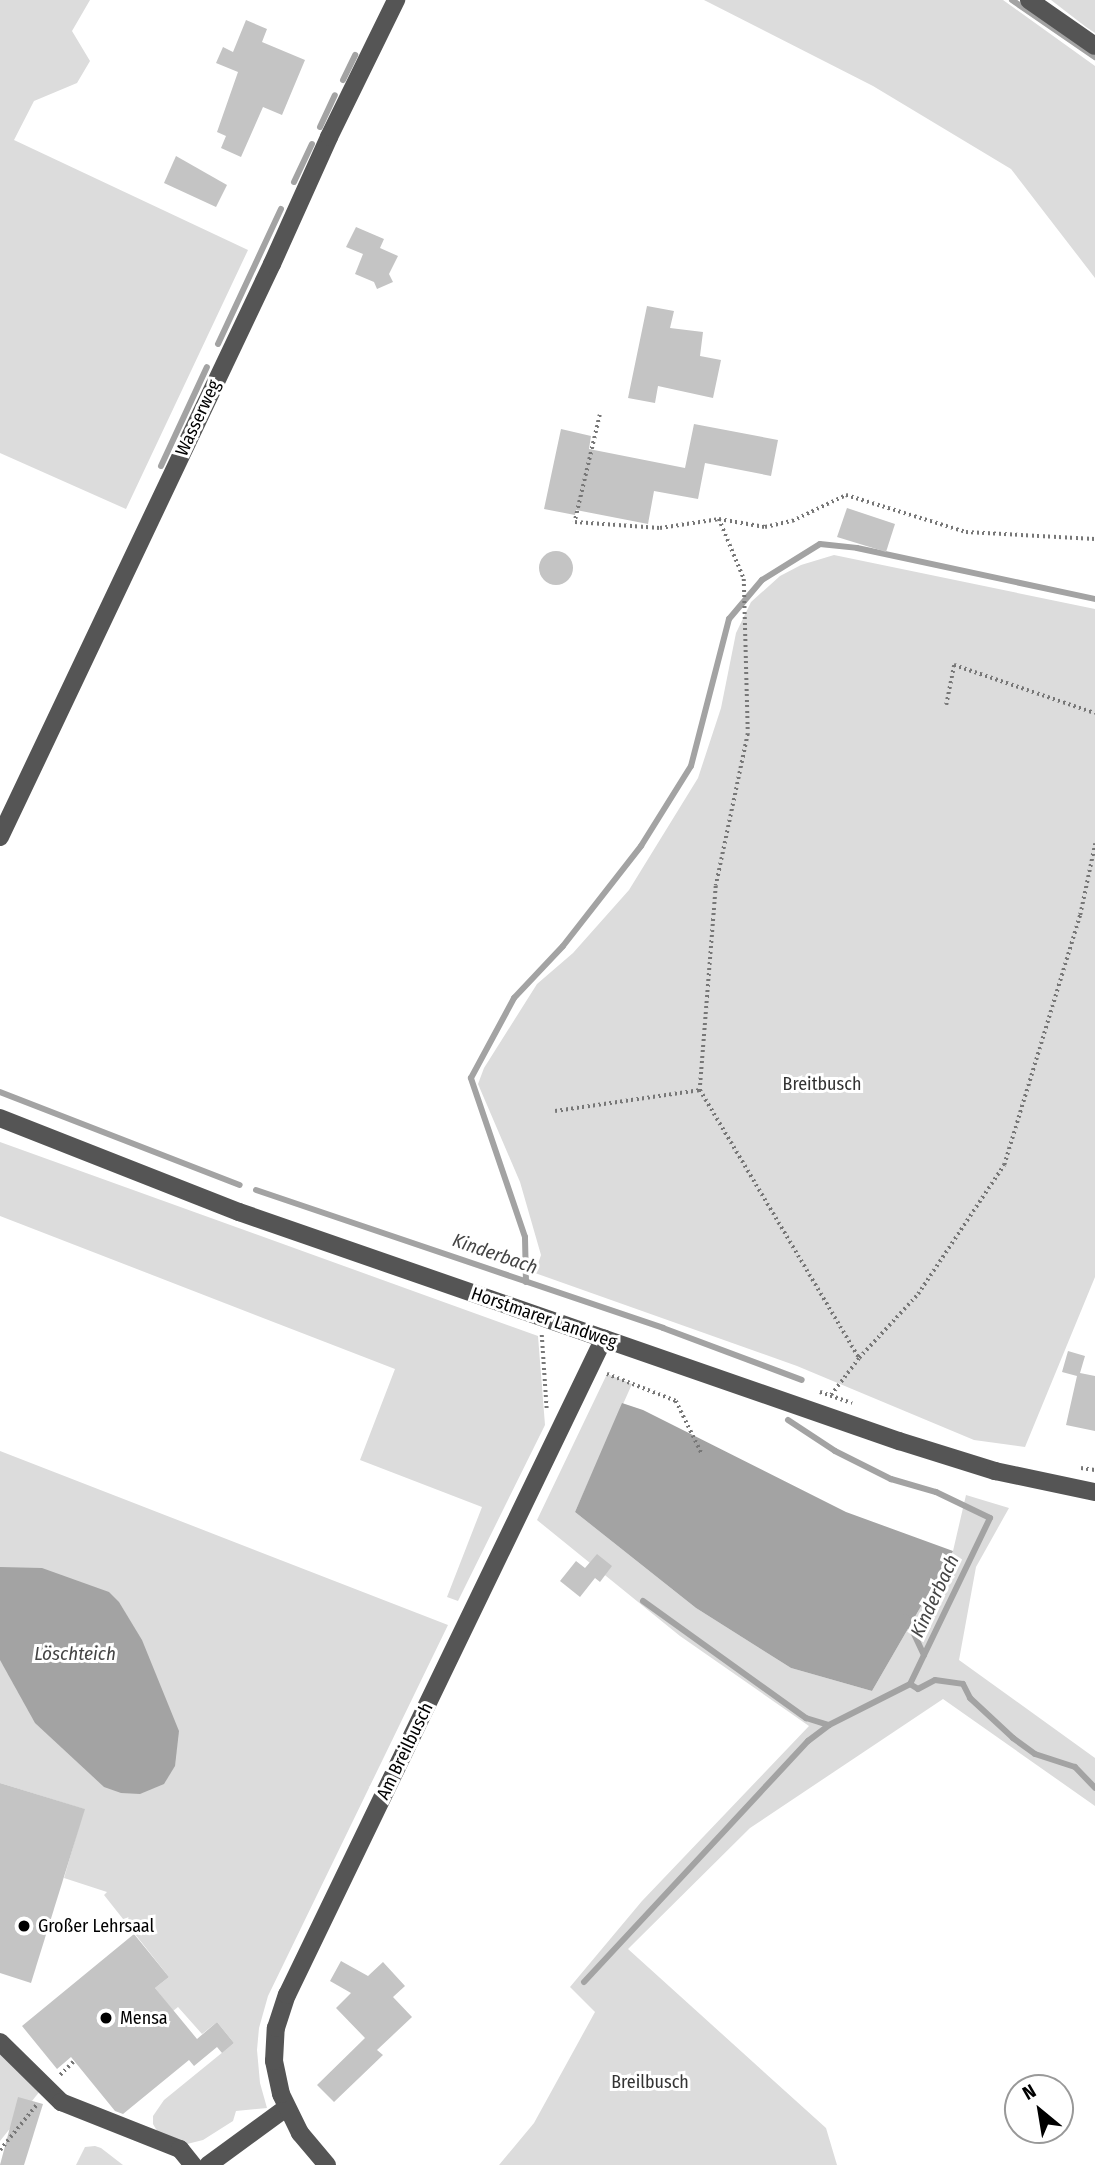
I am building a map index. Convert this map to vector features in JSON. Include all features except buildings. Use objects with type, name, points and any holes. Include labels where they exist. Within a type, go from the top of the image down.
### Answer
[{"type":"street","name":"Wasserweg","points":[[0,836],[329,137],[397,0]]},
{"type":"street","points":[[1029,0],[1095,46]]},
{"type":"street","name":"Horstmarer Landweg","points":[[0,1118],[239,1212],[946,1457],[1095,1492]]},
{"type":"street","name":"Am Breilbusch","points":[[327,2165],[300,2133],[286,2108],[274,2061],[276,2028],[287,1996],[592,1368],[604,1338]]},
{"type":"street","points":[[0,2042],[61,2102],[180,2149],[193,2165]]},
{"type":"street","points":[[208,2165],[286,2108]]},
{"type":"path","points":[[600,415],[575,522],[660,528],[719,519],[765,527],[792,521],[846,495],[966,532],[1095,540]]},
{"type":"path","points":[[719,519],[744,579],[748,734],[716,886],[700,1090],[859,1358]]},
{"type":"path","points":[[946,705],[954,665],[1095,713]]},
{"type":"path","points":[[831,1395],[859,1358],[918,1294],[1004,1165],[1080,915],[1095,844]]},
{"type":"path","points":[[555,1111],[700,1090]]},
{"type":"path","points":[[538,1316],[548,1424],[556,1439]]},
{"type":"path","points":[[592,1368],[676,1401],[702,1454]]},
{"type":"path","points":[[817,1391],[856,1404]]},
{"type":"path","points":[[1073,1467],[1095,1470]]},
{"type":"path","points":[[0,2150],[74,2061]]},
{"type":"green space","points":[[0,0],[90,0],[72,31],[90,61],[77,83],[34,101],[14,140],[248,250],[126,509],[0,453]]},
{"type":"green space","points":[[704,0],[1003,0],[1095,66],[1095,278],[1011,169],[873,86]]},
{"type":"green space","points":[[1051,0],[1095,0],[1095,33],[1086,27]]},
{"type":"green space","name":"Breitbusch","points":[[834,555],[1095,609],[1095,1277],[1025,1447],[974,1440],[797,1366],[535,1273],[541,1255],[520,1182],[478,1084],[484,1068],[537,984],[573,953],[629,890],[698,778],[721,708],[736,633],[751,602],[780,576],[801,565]]},
{"type":"green space","points":[[0,1142],[538,1336],[545,1425],[458,1601],[447,1597],[482,1507],[360,1460],[395,1369],[0,1216]]},
{"type":"green space","name":"Breilbusch","points":[[607,1374],[632,1384],[575,1512],[696,1608],[791,1668],[872,1691],[953,1551],[966,1495],[1009,1508],[976,1567],[959,1660],[1095,1758],[1095,1806],[943,1699],[750,1828],[628,1949],[826,2128],[837,2165],[499,2165],[534,2123],[595,2012],[570,1987],[642,1901],[809,1726],[680,1636],[537,1520]]},
{"type":"green space","points":[[0,1451],[448,1625],[268,1996],[259,2028],[257,2050],[260,2083],[267,2108],[236,2111],[233,2121],[203,2140],[187,2144],[160,2136],[153,2124],[153,2116],[164,2100],[234,2043],[217,2022],[202,2034],[178,2007],[173,2011],[155,1988],[169,1977],[104,1895],[107,1892],[64,1878],[84,1809],[0,1783]]},
{"type":"green space","points":[[0,2051],[40,2091],[0,2141]]},
{"type":"green space","points":[[95,2146],[123,2165],[76,2165],[85,2147]]},
{"type":"water","points":[[622,1403],[643,1410],[846,1512],[953,1551],[872,1691],[791,1668],[696,1608],[575,1512]]},
{"type":"water","name":"Löschteich","points":[[0,1567],[42,1568],[109,1592],[119,1602],[142,1640],[179,1731],[175,1766],[164,1784],[140,1794],[121,1793],[104,1787],[35,1723],[0,1660]]},
{"type":"waterway","points":[[1012,0],[1095,57]]},
{"type":"waterway","points":[[343,80],[355,55]]},
{"type":"waterway","points":[[320,127],[335,95]]},
{"type":"waterway","points":[[294,182],[312,144]]},
{"type":"waterway","points":[[218,344],[281,209]]},
{"type":"waterway","points":[[161,466],[207,367]]},
{"type":"waterway","points":[[526,1282],[525,1237],[471,1078],[514,998],[563,946],[641,846],[691,766],[729,619],[762,580],[820,544],[857,548],[1095,599]]},
{"type":"waterway","name":"Kinderbach","points":[[0,1092],[240,1185]]},
{"type":"waterway","name":"Kinderbach","points":[[256,1190],[663,1328],[802,1380]]},
{"type":"waterway","name":"Kinderbach","points":[[788,1420],[835,1451],[891,1479],[936,1492],[990,1518],[910,1684],[918,1689],[935,1680],[963,1684],[970,1698],[1013,1738],[1035,1754],[1075,1767],[1095,1788]]},
{"type":"waterway","points":[[643,1601],[806,1718],[829,1725]]},
{"type":"waterway","points":[[906,1617],[924,1655]]},
{"type":"waterway","points":[[584,1982],[808,1741],[829,1725],[910,1684]]},
{"type":"place","name":"Großer Lehrsaal","points":[[24,1926]]},
{"type":"place","name":"Mensa","points":[[106,2018]]}]
